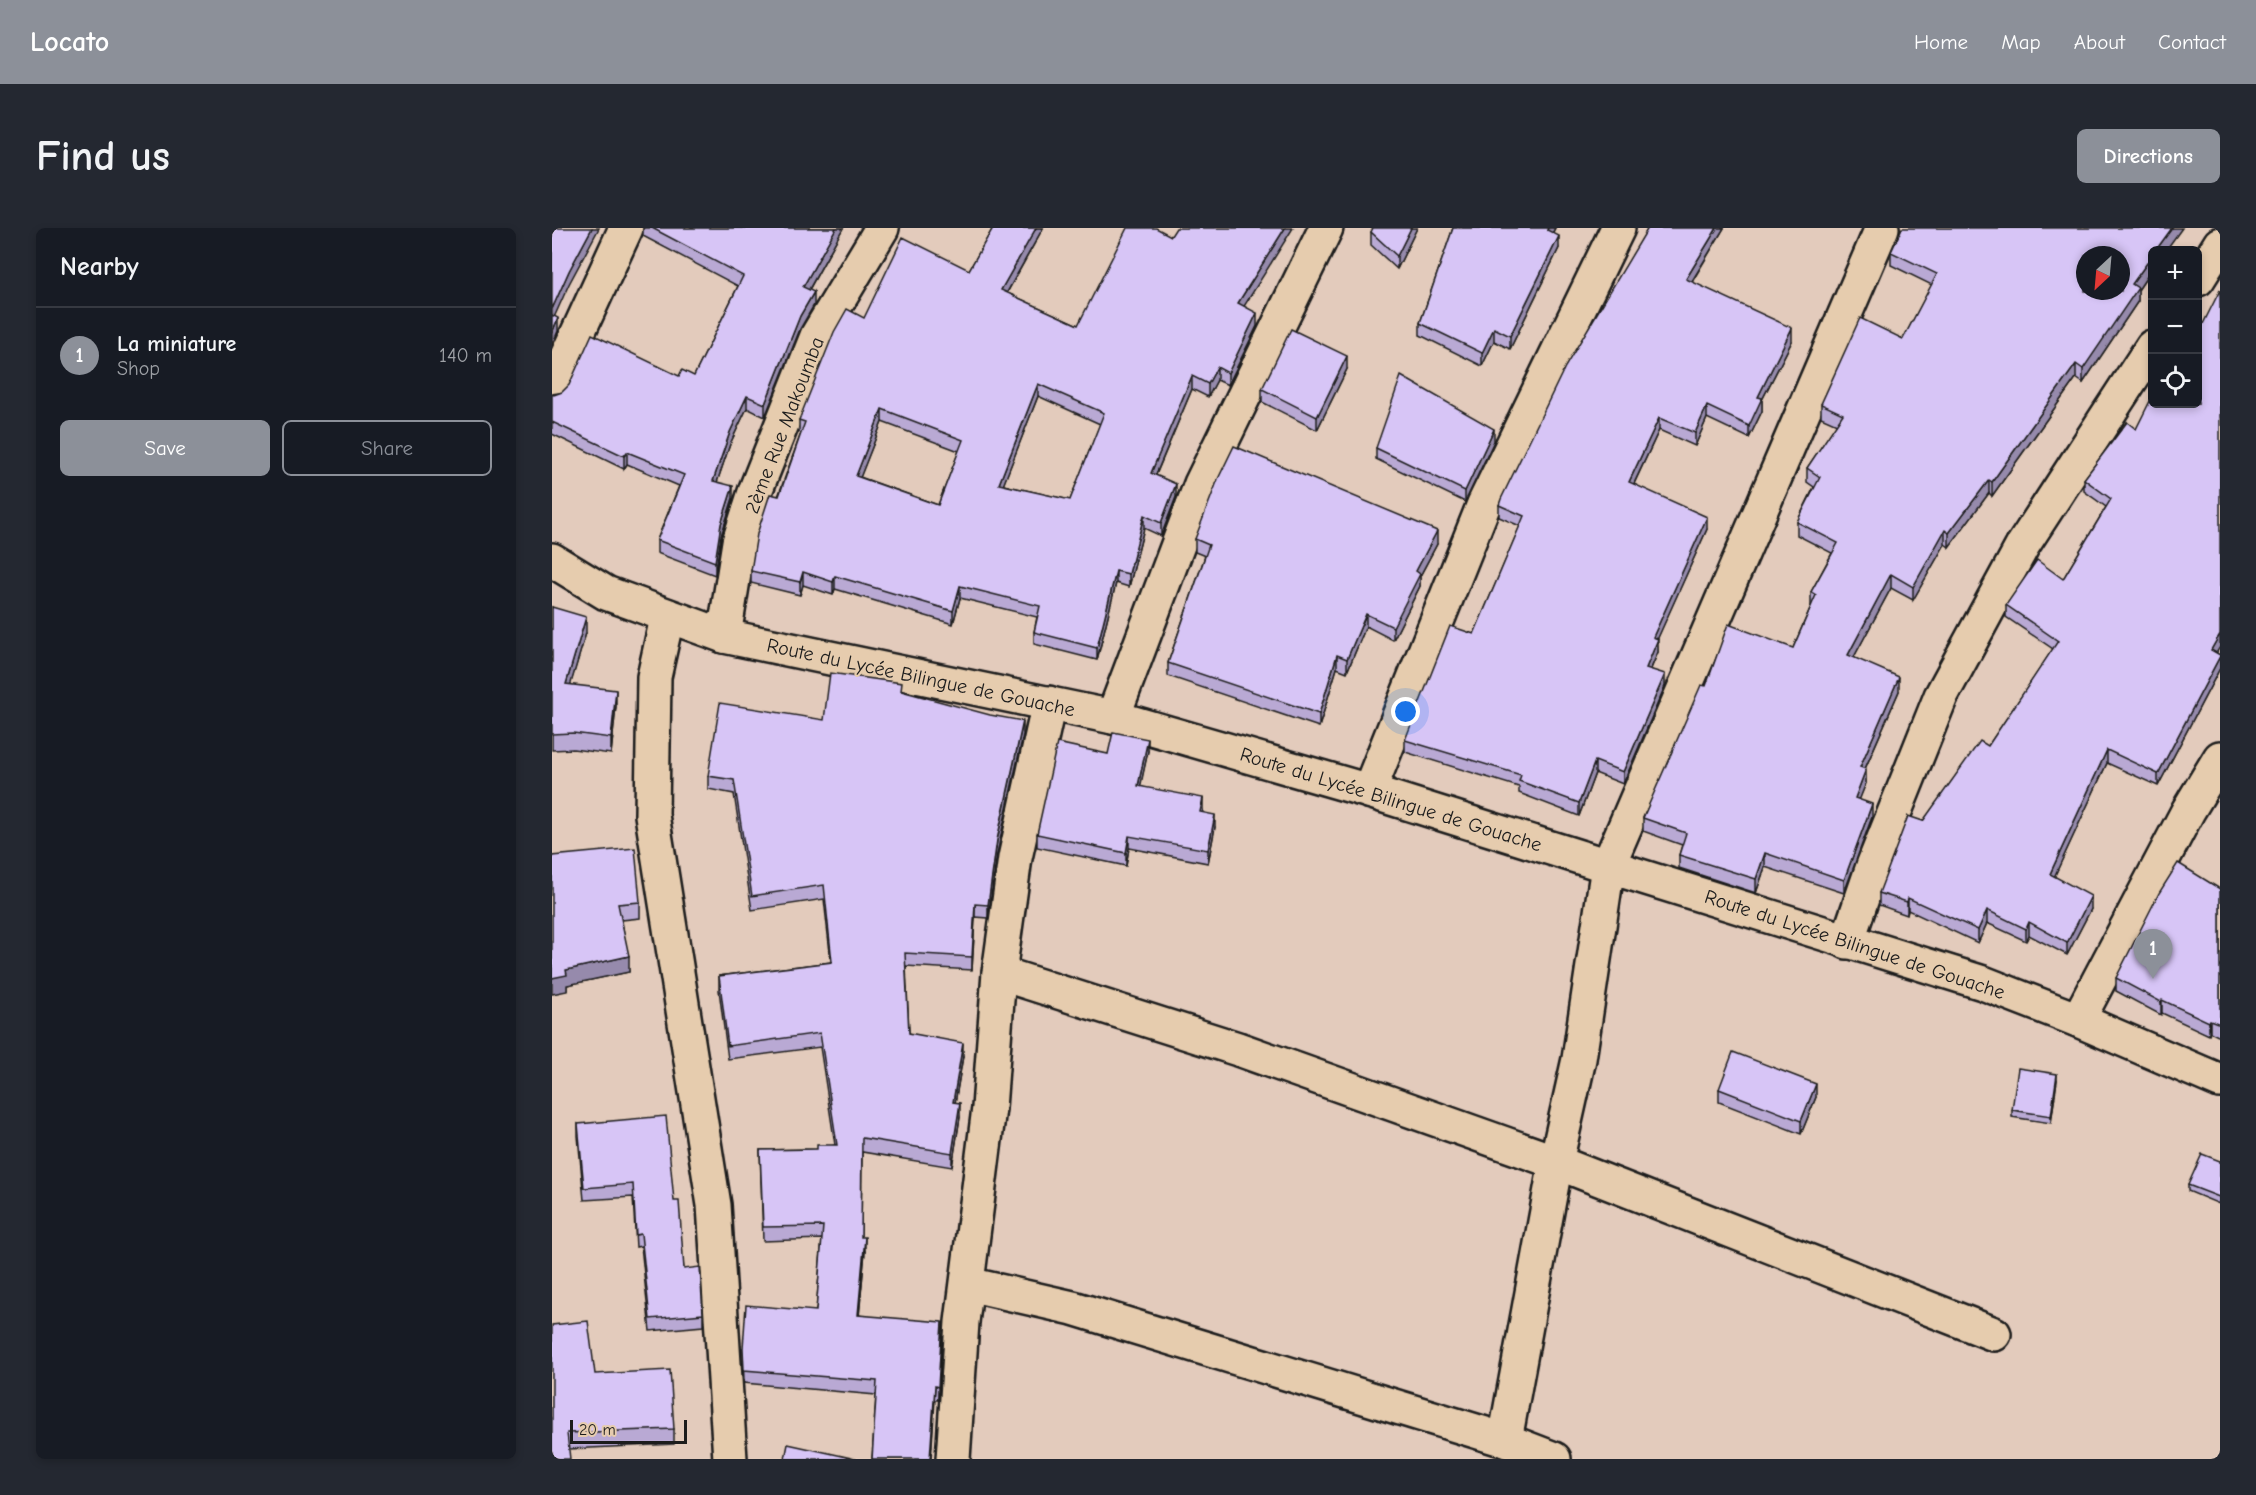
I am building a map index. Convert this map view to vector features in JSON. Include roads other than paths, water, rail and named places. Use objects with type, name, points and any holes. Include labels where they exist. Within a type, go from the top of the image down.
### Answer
[{"type":"street","points":[[552,389],[626,228]]},
{"type":"street","name":"2ème Rue Makoumba","points":[[724,636],[739,542],[756,489],[817,336],[882,228]]},
{"type":"street","points":[[1113,717],[1201,484],[1326,228]]},
{"type":"street","points":[[1369,791],[1484,504],[1618,228]]},
{"type":"street","points":[[1506,1440],[1556,1162],[1579,1059],[1608,866],[1882,228]]},
{"type":"street","points":[[2202,273],[2220,244]]},
{"type":"street","points":[[1846,942],[1873,866],[1941,696],[2023,545],[2148,353]]},
{"type":"street","name":"Route du Lycée Bilingue de Gouache","points":[[552,560],[606,593],[667,618],[724,636],[1113,717],[1369,791],[1983,983],[2078,1020],[2220,1081]]},
{"type":"street","points":[[667,618],[654,677],[652,815],[714,1205],[730,1459]]},
{"type":"street","points":[[953,1459],[968,1284],[989,1108],[999,973],[1015,858],[1049,703]]},
{"type":"street","points":[[2078,1020],[2188,811],[2220,758]]},
{"type":"street","points":[[999,973],[1238,1049],[1556,1162],[1994,1334]]},
{"type":"street","points":[[968,1284],[1073,1308],[1506,1440],[1554,1459]]},
{"type":"place","name":"La miniature","points":[[2153,979]]}]
